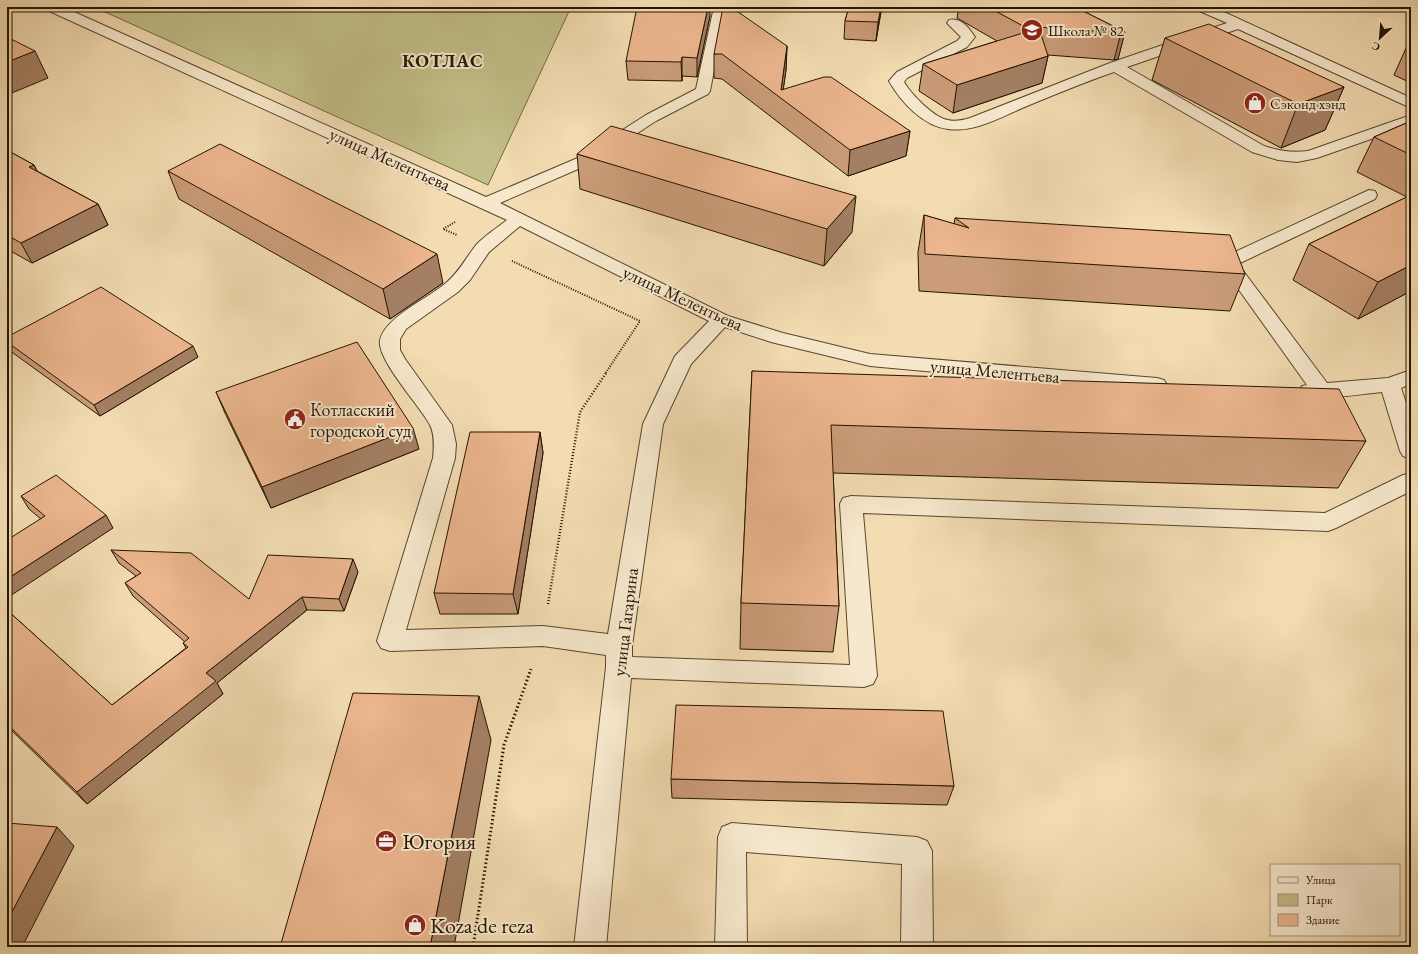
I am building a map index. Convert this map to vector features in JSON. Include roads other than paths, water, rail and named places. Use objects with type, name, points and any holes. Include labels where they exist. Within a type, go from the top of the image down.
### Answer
[{"type":"street","name":"улица Мелентьева","points":[[52,7],[486,203],[721,320],[778,338],[870,360],[1172,386]]},
{"type":"street","points":[[486,203],[586,160],[651,118],[703,91],[720,7]]},
{"type":"street","points":[[1202,7],[1411,104]]},
{"type":"street","points":[[954,23],[965,32],[968,37],[962,44],[902,75],[896,82],[900,89],[926,115],[936,122],[950,125],[963,125],[975,122],[1115,66],[1238,24]]},
{"type":"street","points":[[1115,66],[1258,149],[1275,156],[1293,158],[1312,155],[1411,120]]},
{"type":"street","points":[[1322,391],[1228,262],[1368,195]]},
{"type":"street","points":[[518,219],[483,248],[464,276],[452,288],[399,325],[390,339],[390,350],[396,361],[441,425],[445,444],[444,458],[390,641],[543,636],[619,657],[864,676],[851,504],[1328,522],[1411,481]]},
{"type":"street","name":"улица Гагарина","points":[[590,947],[619,657],[653,424],[682,361],[721,320]]},
{"type":"street","points":[[1290,391],[1322,391],[1390,385],[1411,377]]},
{"type":"street","points":[[1390,385],[1411,451]]},
{"type":"street","points":[[731,947],[732,837],[917,851],[917,947]]},
{"type":"place","name":"Школа № 82","points":[[1032,30]]},
{"type":"place","name":"Сэконд хэнд","points":[[1255,103]]},
{"type":"place","name":"Котласский городской суд","points":[[295,419]]},
{"type":"place","name":"Югория","points":[[386,841]]},
{"type":"place","name":"Koza de reza","points":[[415,925]]},
{"type":"district","name":"КОТЛАС","points":[[443,60]]}]
